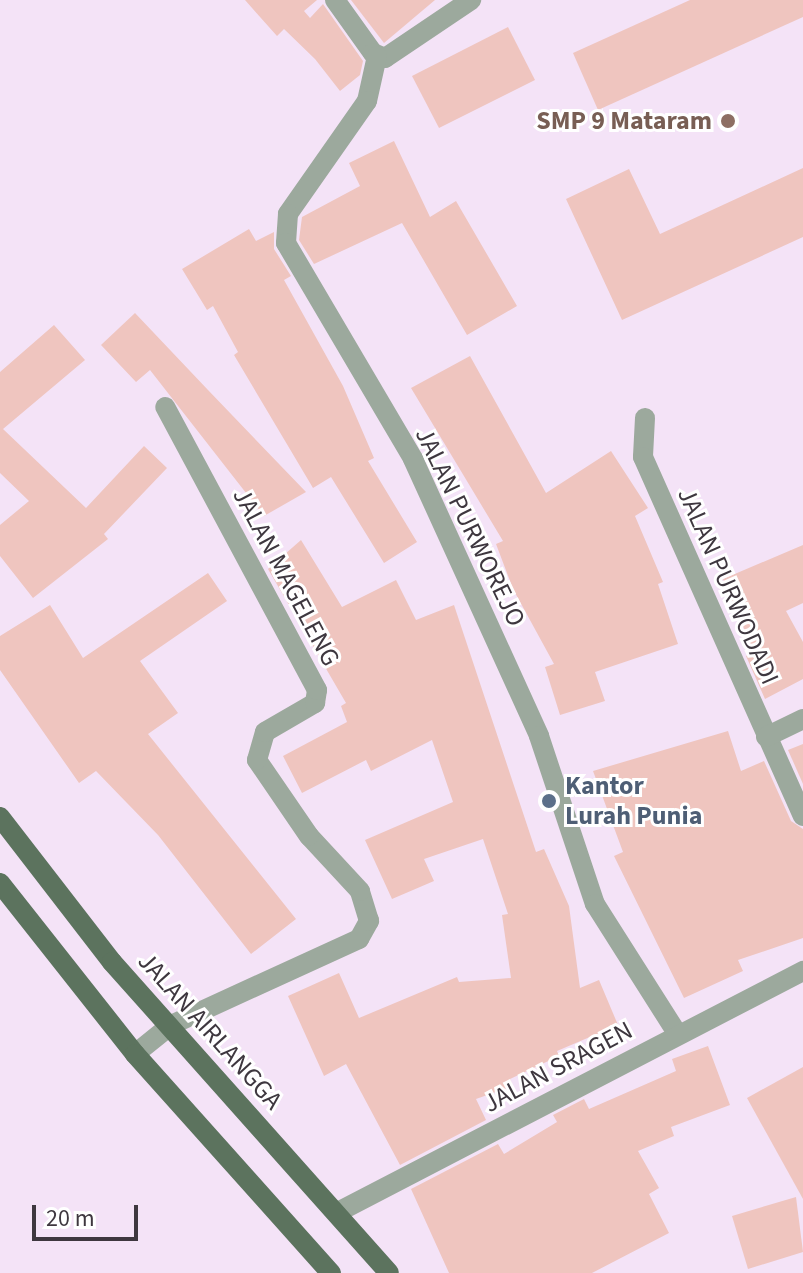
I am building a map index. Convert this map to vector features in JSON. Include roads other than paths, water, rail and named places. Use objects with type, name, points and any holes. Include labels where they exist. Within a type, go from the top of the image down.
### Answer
[{"type":"main road","name":"JALAN AIRLANGGA","points":[[0,817],[112,962],[338,1212],[389,1273]]},
{"type":"main road","points":[[0,883],[135,1054],[331,1273]]},
{"type":"street","points":[[335,0],[377,56],[399,53],[471,0]]},
{"type":"street","name":"JALAN PURWOREJO","points":[[377,56],[367,101],[288,214],[286,243],[413,459],[539,736],[595,904],[677,1033]]},
{"type":"street","name":"JALAN MAGELENG","points":[[135,1054],[171,1025],[359,939],[369,921],[360,891],[309,836],[257,760],[265,732],[315,703],[317,690],[165,407]]},
{"type":"street","name":"JALAN PURWODADI","points":[[645,418],[643,457],[803,816]]},
{"type":"street","points":[[766,737],[803,719]]},
{"type":"street","name":"JALAN SRAGEN","points":[[338,1212],[677,1033],[803,971]]},
{"type":"place","name":"SMP 9 Mataram","points":[[728,121]]},
{"type":"place","name":"Kantor Lurah Punia","points":[[549,801]]}]
